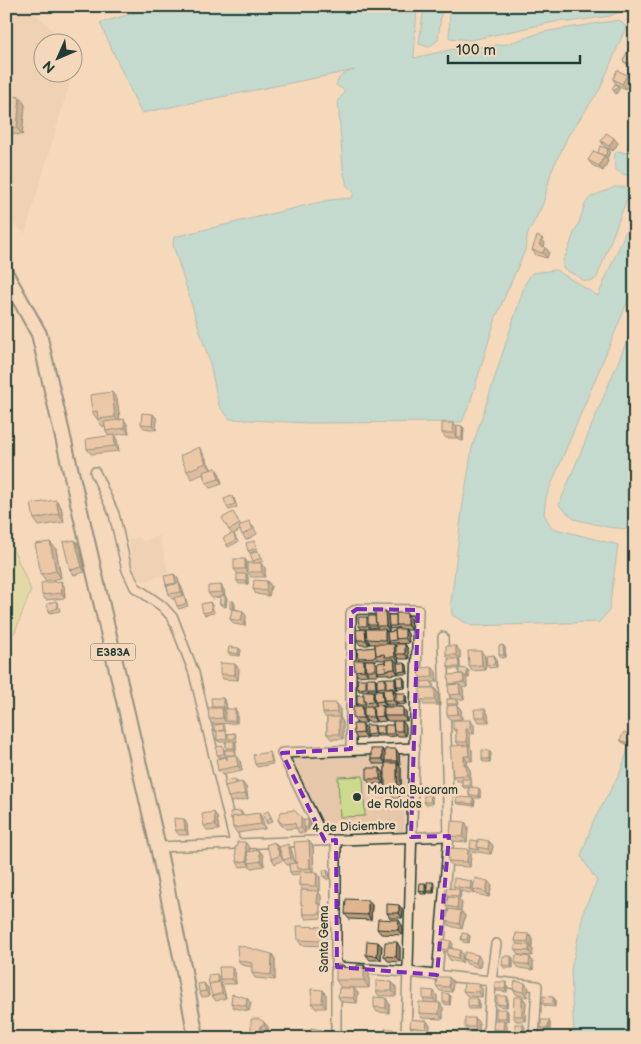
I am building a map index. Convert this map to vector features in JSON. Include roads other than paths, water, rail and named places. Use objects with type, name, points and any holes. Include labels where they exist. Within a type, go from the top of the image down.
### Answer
[{"type":"main road","name":"E383A","points":[[6,274],[39,334],[158,847],[196,1038]]},
{"type":"street","points":[[95,472],[114,514],[127,570],[135,587],[162,606],[172,618],[194,673],[235,843]]},
{"type":"street","points":[[351,749],[351,613],[357,609],[418,610],[411,837],[450,836]]},
{"type":"street","points":[[437,975],[450,836],[443,637]]},
{"type":"street","points":[[326,841],[282,753],[415,748]]},
{"type":"street","name":"4 de Diciembre","points":[[158,847],[411,837],[406,1038]]},
{"type":"street","name":"Santa Gema","points":[[336,840],[336,1038]]},
{"type":"street","points":[[488,1038],[491,981],[496,944]]},
{"type":"street","points":[[337,967],[408,972],[538,986],[534,1038]]},
{"type":"water","points":[[159,6],[417,6],[414,58],[449,50],[507,44],[543,32],[619,20],[626,27],[600,89],[568,136],[551,172],[543,204],[528,233],[525,250],[496,317],[470,403],[462,422],[308,423],[230,419],[219,406],[210,363],[173,245],[174,237],[329,200],[352,198],[354,192],[347,186],[343,168],[338,100],[344,94],[344,90],[336,85],[343,75],[355,70],[141,113],[100,23]]},
{"type":"water","points":[[424,6],[442,6],[438,40],[429,47],[419,44]]},
{"type":"water","points":[[450,6],[633,6],[610,16],[567,22],[563,20],[471,40],[449,38]]},
{"type":"water","points":[[618,151],[635,155],[635,178],[616,170],[614,155]]},
{"type":"water","points":[[615,187],[625,187],[628,191],[628,196],[597,277],[593,281],[585,281],[563,268],[563,260],[585,204],[591,197]]},
{"type":"water","points":[[635,210],[635,284],[546,497],[544,514],[552,528],[618,545],[609,611],[599,622],[472,626],[452,615],[451,603],[462,510],[472,448],[525,284],[532,273],[556,270],[598,296]]},
{"type":"water","points":[[635,321],[635,509],[626,529],[607,527],[574,519],[559,505]]},
{"type":"water","points":[[629,746],[635,747],[635,1038],[574,1038],[571,970],[584,910],[597,881],[581,856],[593,822],[621,771]]},
{"type":"place","name":"Martha Bucaram de Roldos","points":[[357,797]]}]
